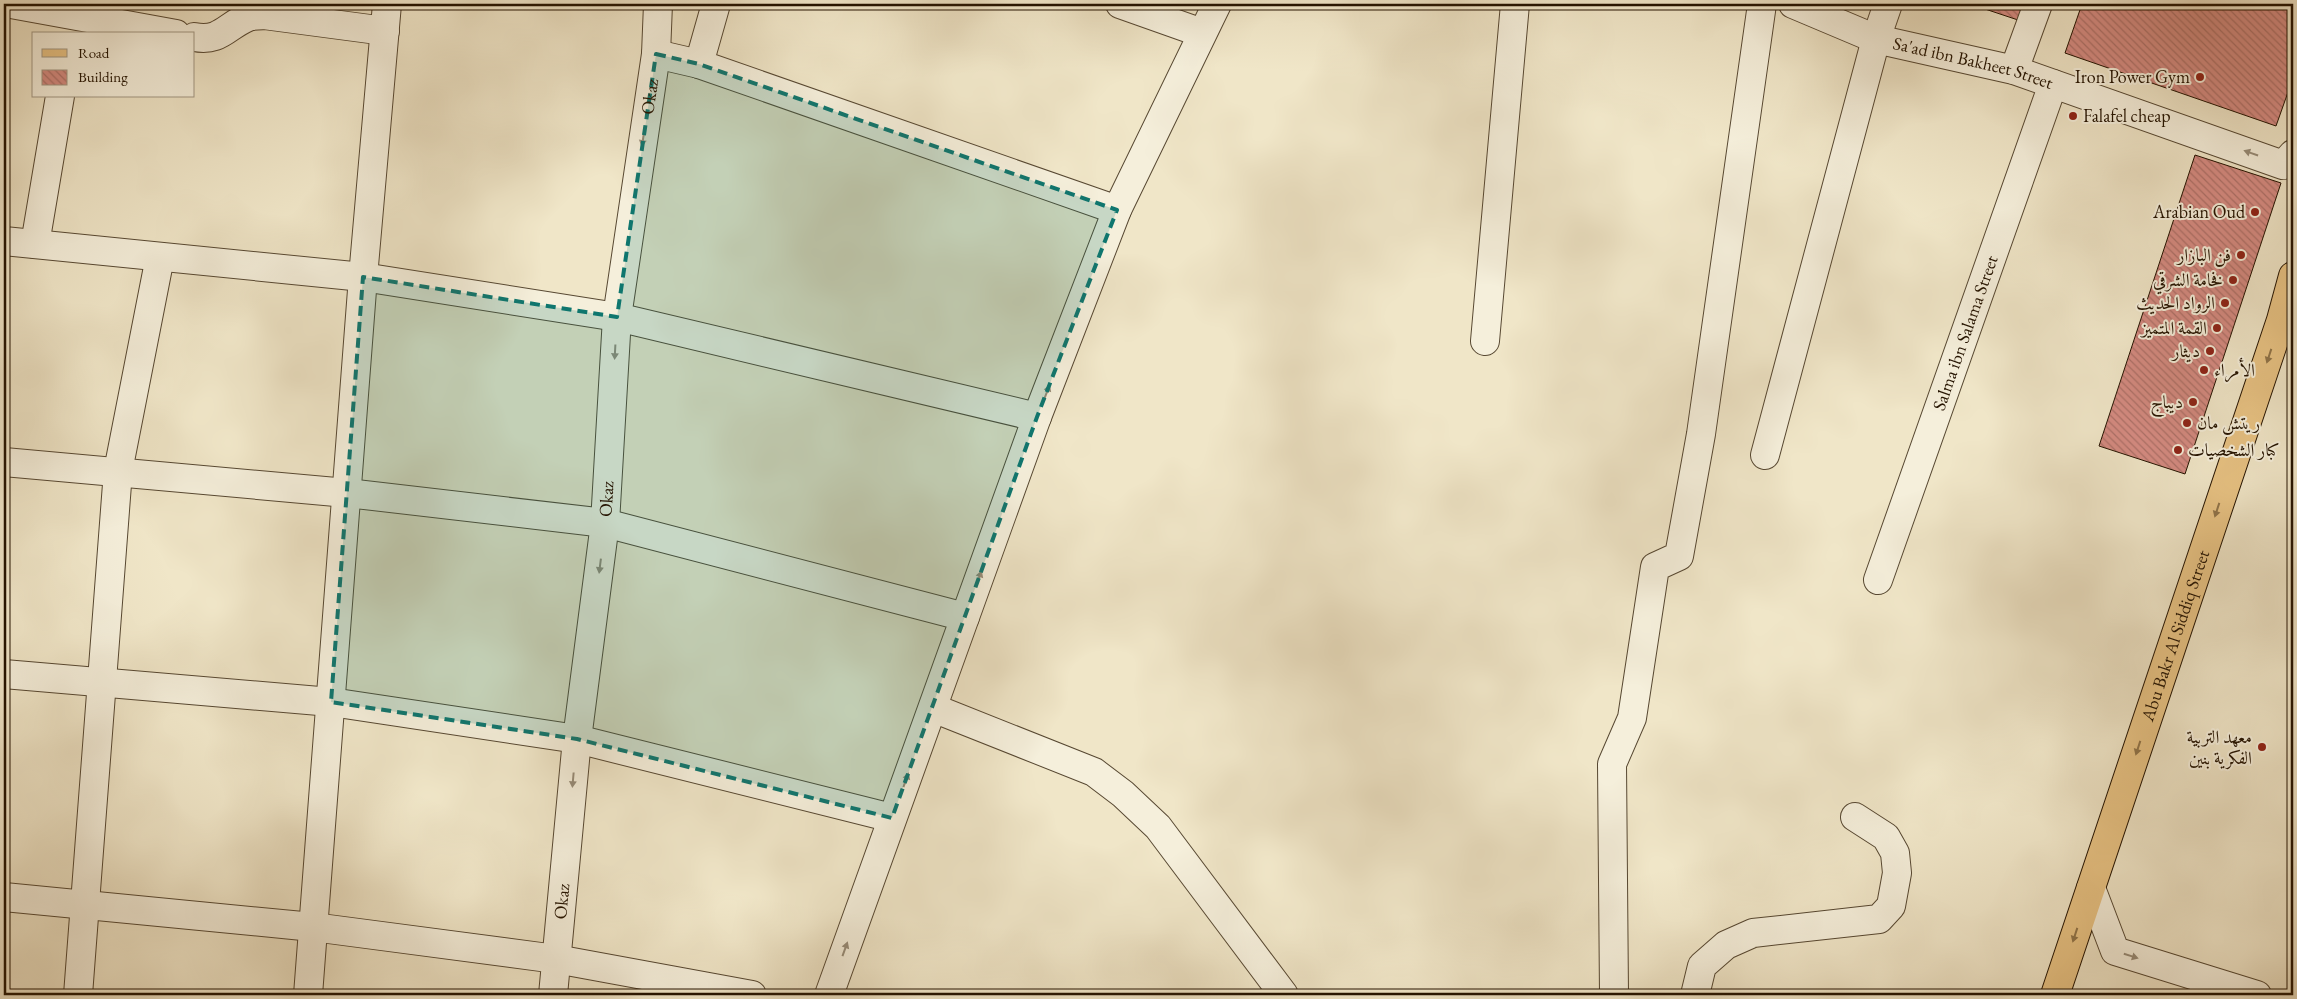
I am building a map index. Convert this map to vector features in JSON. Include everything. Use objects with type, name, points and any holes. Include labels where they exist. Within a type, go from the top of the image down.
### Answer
[{"type":"main road","name":"Abu Bakr Al Siddiq Street","points":[[2055,995],[2287,318],[2293,276]]},
{"type":"street","points":[[11,4],[72,18],[163,32]]},
{"type":"street","points":[[308,995],[363,276],[387,4]]},
{"type":"street","name":"Okaz","points":[[553,995],[577,739],[606,523],[617,317],[656,54],[658,4]]},
{"type":"street","points":[[698,64],[716,4]]},
{"type":"street","points":[[1120,4],[1202,33]]},
{"type":"street","points":[[829,995],[1037,417],[1117,210],[1217,4]]},
{"type":"street","points":[[1485,341],[1515,4]]},
{"type":"street","points":[[1614,995],[1612,764],[1632,718],[1655,568],[1679,556],[1701,434],[1762,4]]},
{"type":"street","name":"Sa'ad ibn Bakheet Street","points":[[1793,4],[1876,39],[2014,70],[2283,164],[2293,154]]},
{"type":"street","points":[[1765,455],[1876,39],[1888,4]]},
{"type":"street","points":[[2014,70],[2038,4]]},
{"type":"street","points":[[195,37],[204,39],[220,35],[248,17],[264,15],[385,31]]},
{"type":"street","points":[[656,54],[698,64],[1117,210]]},
{"type":"street","name":"Salma ibn Salama Street","points":[[1878,580],[2053,84]]},
{"type":"street","points":[[35,244],[60,98]]},
{"type":"street","points":[[4,241],[363,276],[617,317],[1037,417]]},
{"type":"street","points":[[78,995],[118,471],[160,256]]},
{"type":"street","points":[[4,462],[347,493],[606,523],[965,617]]},
{"type":"street","points":[[4,674],[331,702],[577,739],[892,818]]},
{"type":"street","points":[[933,708],[1094,772],[1123,794],[1158,827],[1284,995]]},
{"type":"street","points":[[1696,995],[1702,966],[1726,946],[1753,933],[1879,919],[1891,906],[1897,873],[1895,853],[1886,837],[1855,817]]},
{"type":"street","points":[[2091,888],[2115,951],[2257,995]]},
{"type":"street","points":[[4,897],[313,927],[556,959],[752,995]]},
{"type":"highlighted area","points":[[656,54],[699,64],[1117,210],[1037,417],[892,818],[577,739],[331,702],[363,277],[617,317]]},
{"type":"building","points":[[1970,4],[2027,4],[2021,21]]},
{"type":"building","points":[[2082,4],[2288,4],[2293,6],[2293,78],[2276,126],[2065,53]]},
{"type":"building","points":[[2195,155],[2281,183],[2185,474],[2099,446]]},
{"type":"place","name":"Iron Power Gym","points":[[2200,77]]},
{"type":"place","name":"Falafel cheap","points":[[2073,116]]},
{"type":"place","name":"Arabian Oud","points":[[2255,212]]},
{"type":"place","name":"فن البازار","points":[[2241,255]]},
{"type":"place","name":"فخامة الشرقي","points":[[2233,280]]},
{"type":"place","name":"الرواد الحديث","points":[[2225,303]]},
{"type":"place","name":"القمة المتميز","points":[[2217,328]]},
{"type":"place","name":"ديثار","points":[[2210,351]]},
{"type":"place","name":"الأمراء","points":[[2204,370]]},
{"type":"place","name":"ديباج","points":[[2193,402]]},
{"type":"place","name":"ريتش مان","points":[[2187,423]]},
{"type":"place","name":"كبار الشخصيات","points":[[2178,450]]},
{"type":"place","name":"معهد التربية الفكرية بنين","points":[[2262,747]]}]
